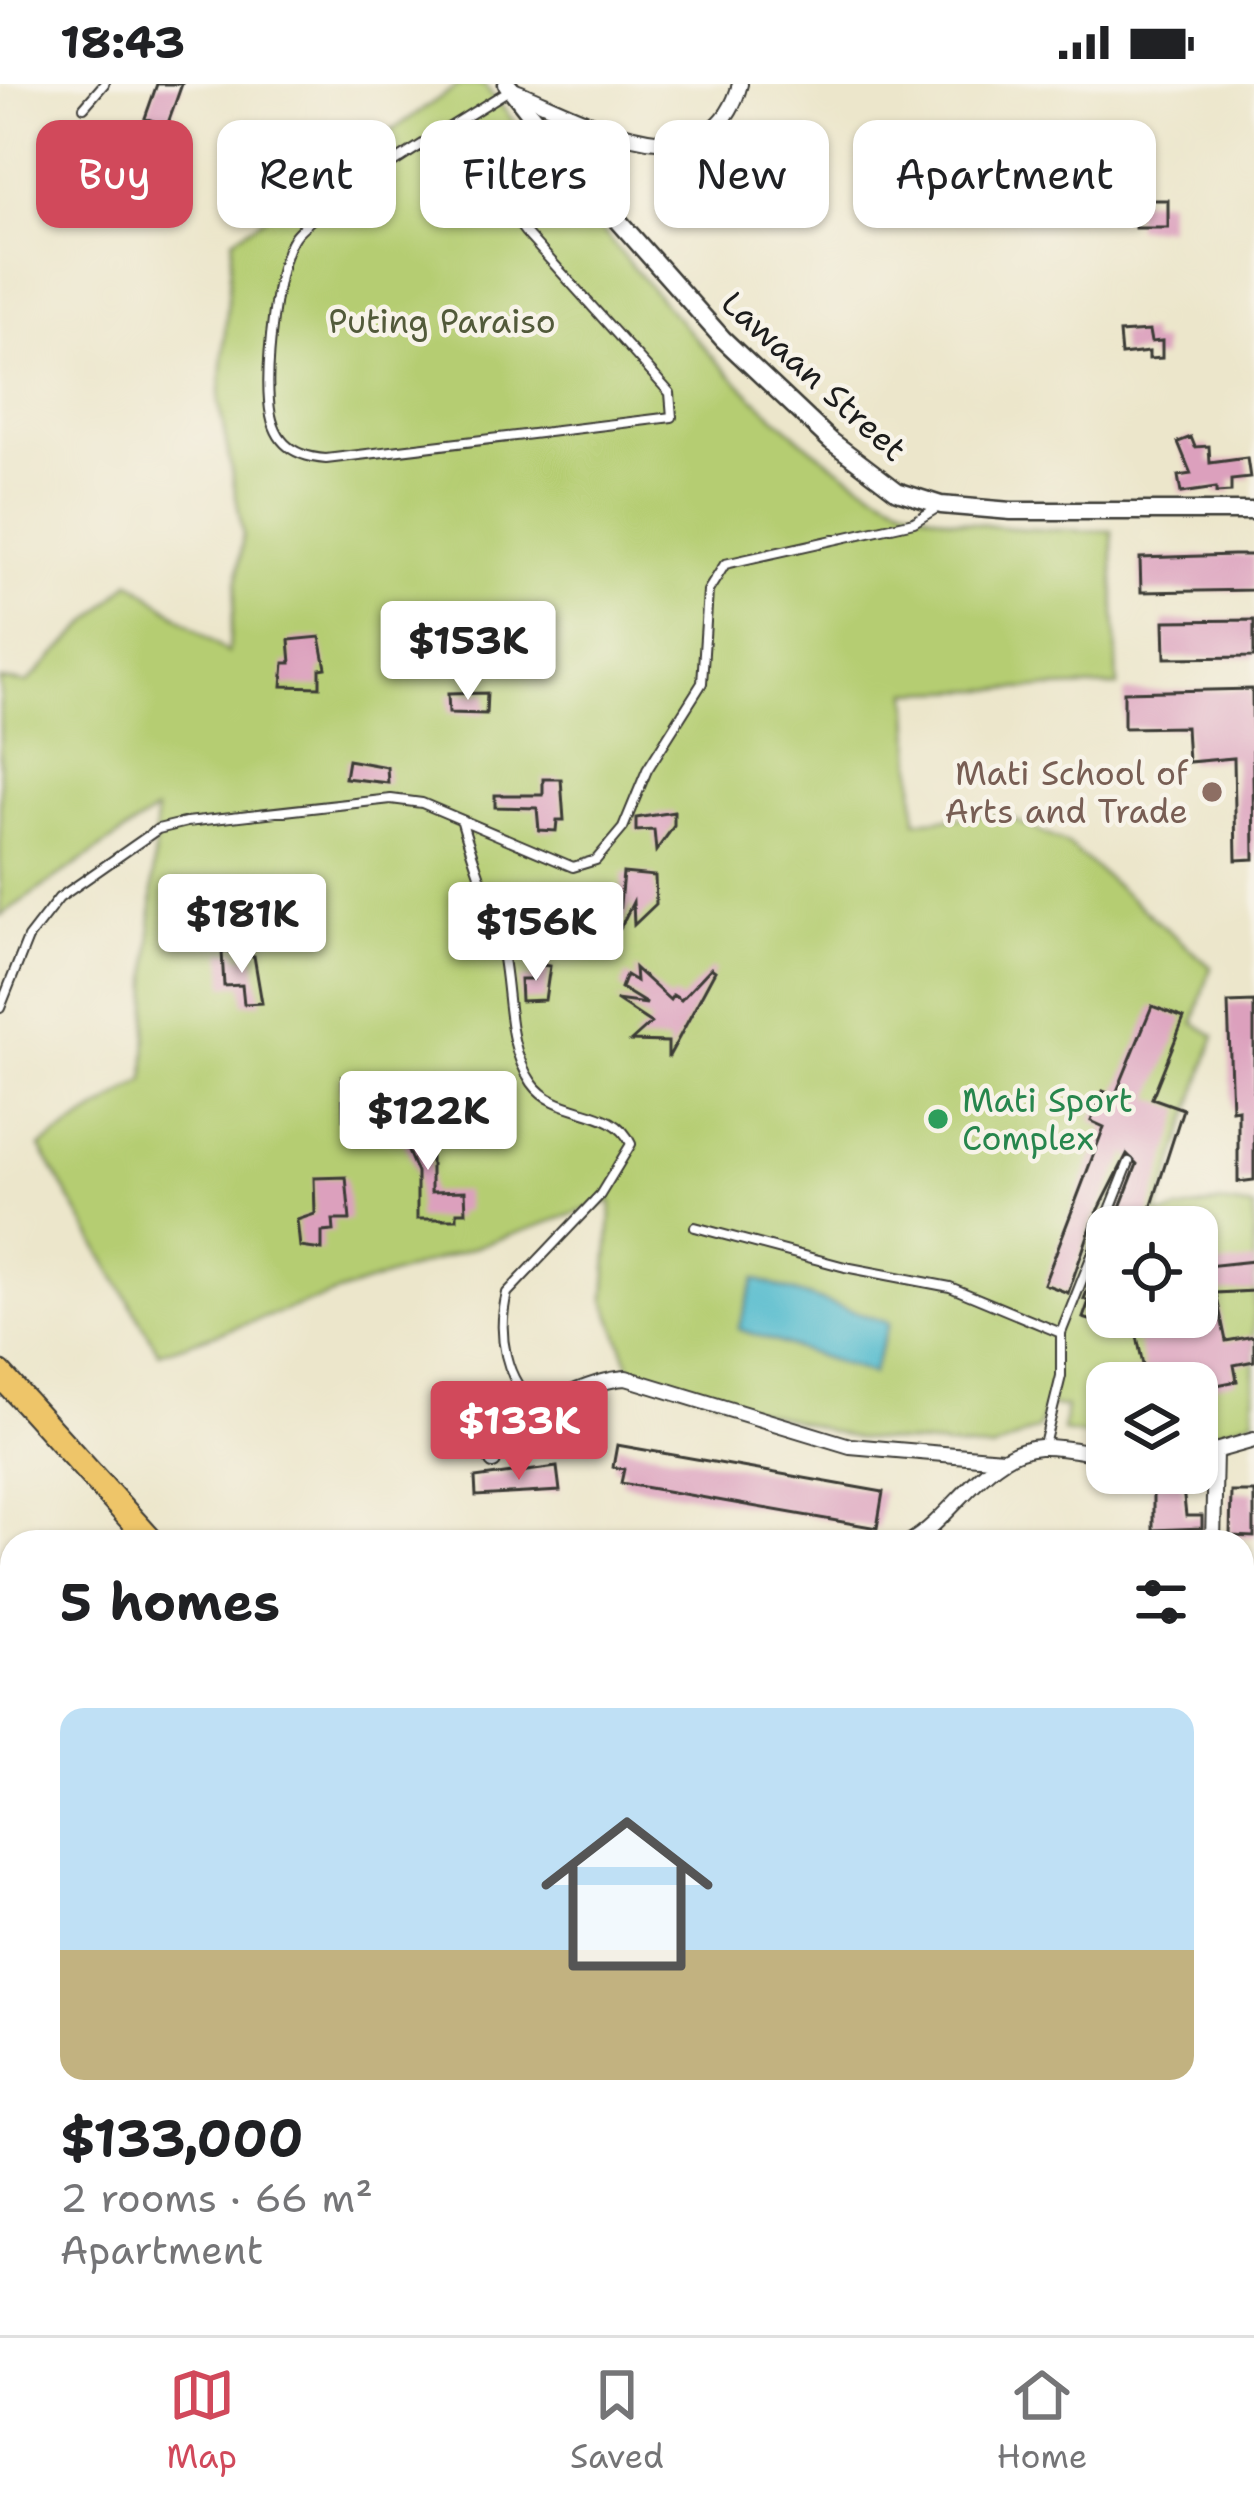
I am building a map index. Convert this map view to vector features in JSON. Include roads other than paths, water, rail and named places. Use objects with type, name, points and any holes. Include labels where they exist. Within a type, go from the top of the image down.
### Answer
[{"type":"highway","points":[[0,1374],[141,1530]]},
{"type":"street","points":[[509,86],[619,130],[678,145],[700,140],[723,126],[740,84]]},
{"type":"street","name":"Lawaan Street","points":[[509,86],[577,174],[722,339],[897,491],[941,505],[1056,512],[1254,511]]},
{"type":"street","points":[[493,1462],[497,1434],[539,1408],[608,1378],[626,1378],[850,1446],[1002,1459],[1043,1447],[1086,1452]]},
{"type":"street","points":[[1218,1451],[1254,1440]]},
{"type":"street","points":[[931,1530],[1002,1459]]},
{"type":"street","points":[[1213,1530],[1214,1494]]},
{"type":"lane","points":[[83,107],[104,84]]},
{"type":"lane","points":[[462,120],[509,86]]},
{"type":"lane","points":[[448,130],[525,232],[670,393],[672,417],[652,424],[326,459],[295,454],[284,446],[269,400],[281,287],[293,238],[448,130]]},
{"type":"lane","points":[[0,1008],[39,920],[81,880],[158,829],[207,818],[298,813],[323,803],[371,797],[422,803],[573,867],[596,860],[623,829],[647,770],[702,683],[706,601],[717,572],[725,564],[914,522],[941,505]]},
{"type":"lane","points":[[462,821],[500,944],[513,1044],[522,1067],[535,1089],[560,1108],[608,1119],[631,1144],[600,1195],[507,1293],[506,1355],[525,1397],[539,1408]]},
{"type":"lane","points":[[1043,1447],[1059,1388],[1061,1333],[1129,1162]]},
{"type":"lane","points":[[695,1228],[950,1287],[1061,1333]]},
{"type":"water","points":[[755,1279],[889,1323],[872,1374],[738,1329]]},
{"type":"place","name":"Mati School of Arts and Trade","points":[[1212,792]]},
{"type":"place","name":"Mati Sport Complex","points":[[938,1119]]},
{"type":"park label","name":"Puting Paraiso","points":[[442,321]]}]
